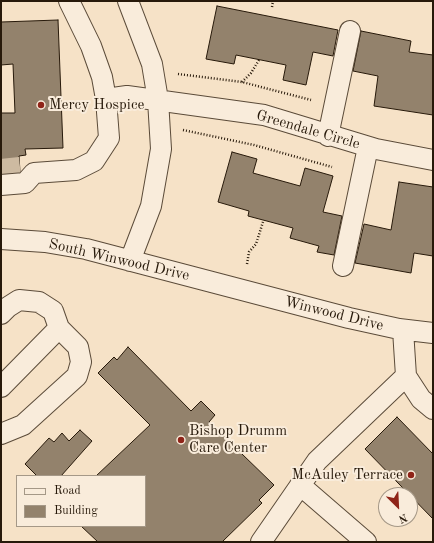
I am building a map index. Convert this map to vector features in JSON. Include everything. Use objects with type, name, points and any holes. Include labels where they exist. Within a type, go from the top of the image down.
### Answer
[{"type":"street","points":[[1,185],[25,183],[27,170],[76,170],[94,161],[109,138],[106,99],[102,77],[91,46],[69,1]]},
{"type":"street","points":[[128,1],[152,64],[158,100],[160,149],[151,206],[130,261]]},
{"type":"street","points":[[328,136],[350,31]]},
{"type":"street","name":"Greendale Circle","points":[[106,99],[128,96],[264,115],[328,136],[368,147],[433,160]]},
{"type":"street","points":[[343,266],[368,147]]},
{"type":"street","name":"South Winwood Drive","points":[[1,239],[45,242],[86,249],[237,289]]},
{"type":"street","name":"Winwood Drive","points":[[237,289],[349,318],[403,330],[433,333]]},
{"type":"street","points":[[1,314],[8,307],[20,300],[39,302],[53,312],[59,328],[78,347],[81,362],[77,376],[23,425],[1,434]]},
{"type":"street","points":[[1,387],[59,328]]},
{"type":"street","points":[[403,330],[406,376],[421,399],[433,410]]},
{"type":"street","points":[[261,542],[317,461],[406,376]]},
{"type":"street","points":[[300,485],[366,542]]},
{"type":"path","points":[[272,7],[273,1]]},
{"type":"path","points":[[242,82],[251,73],[259,60]]},
{"type":"path","points":[[178,74],[242,82],[311,100]]},
{"type":"path","points":[[183,130],[254,144],[332,166]]},
{"type":"path","points":[[247,264],[249,252],[256,244],[263,222]]},
{"type":"building","points":[[217,6],[338,30],[333,56],[313,52],[306,85],[283,80],[286,65],[236,55],[234,64],[206,59]]},
{"type":"building","name":"Mercy Hospice","points":[[58,20],[63,148],[25,149],[26,155],[19,156],[20,172],[1,173],[1,113],[15,113],[13,64],[1,65],[1,22]]},
{"type":"building","points":[[361,31],[411,41],[409,52],[433,55],[433,115],[374,106],[378,76],[353,71]]},
{"type":"building","points":[[232,152],[257,159],[253,173],[300,186],[305,168],[333,176],[323,212],[342,216],[334,255],[317,252],[319,246],[290,238],[293,228],[248,216],[249,211],[218,202]]},
{"type":"building","points":[[399,182],[433,187],[433,256],[414,253],[411,273],[355,263],[364,224],[391,230]]},
{"type":"building","name":"Bishop Drumm Care Center","points":[[128,347],[191,411],[201,401],[215,415],[209,422],[274,485],[259,500],[262,503],[222,542],[98,542],[82,527],[146,527],[146,475],[97,475],[150,425],[98,373],[114,357],[117,360]]},
{"type":"building","name":"McAuley Terrace","points":[[397,417],[433,454],[433,519],[418,504],[418,487],[402,487],[365,449]]},
{"type":"building","points":[[80,430],[92,441],[62,475],[36,475],[25,464],[49,438],[54,442],[62,433],[69,441]]},
{"type":"tunnel","points":[[1,169],[20,167]]},
{"type":"place","name":"Mercy Hospice","points":[[41,105]]},
{"type":"place","name":"Bishop Drumm Care Center","points":[[181,440]]},
{"type":"place","name":"McAuley Terrace","points":[[411,475]]}]
